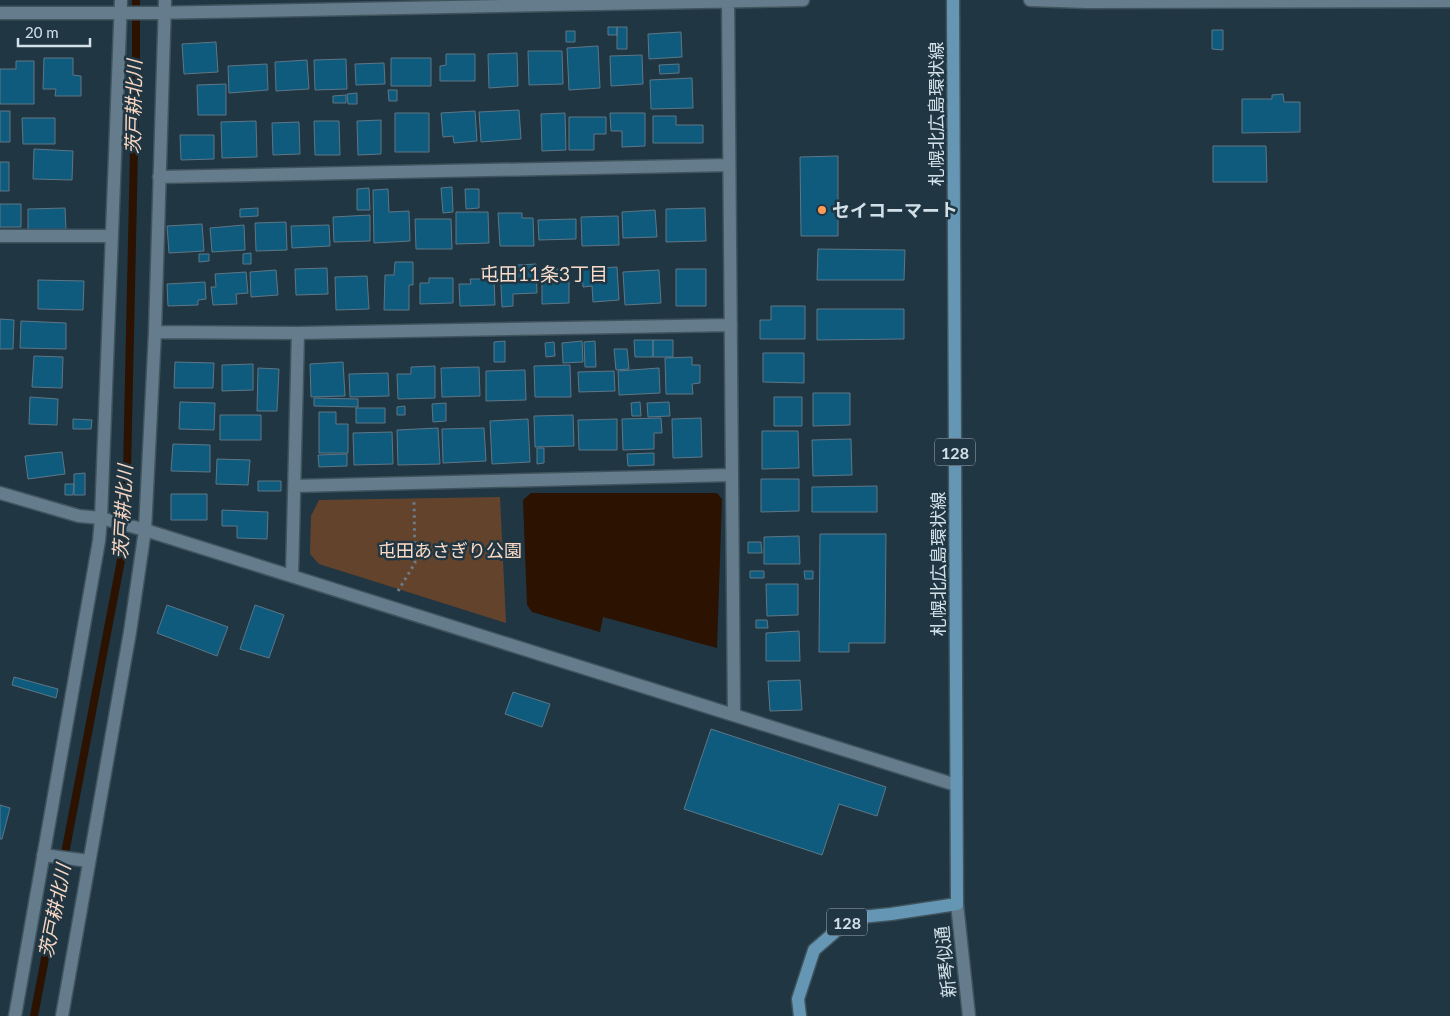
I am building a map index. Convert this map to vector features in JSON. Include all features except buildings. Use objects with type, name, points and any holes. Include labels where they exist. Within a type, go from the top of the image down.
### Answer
[{"type":"main road","name":"札幌北広島環状線","points":[[953,0],[957,904]]},
{"type":"main road","name":"128","points":[[800,1016],[798,999],[814,950],[851,918],[957,904]]},
{"type":"street","points":[[0,13],[123,8],[150,13],[165,6],[803,0]]},
{"type":"street","points":[[1030,0],[1088,2],[1450,1]]},
{"type":"street","points":[[728,1],[734,714]]},
{"type":"street","points":[[62,1016],[83,861],[130,632],[145,530],[155,332],[165,6]]},
{"type":"street","points":[[15,1016],[49,856],[99,541],[123,8]]},
{"type":"street","points":[[159,177],[729,165]]},
{"type":"street","points":[[0,236],[112,236]]},
{"type":"street","points":[[155,332],[298,333],[731,325]]},
{"type":"street","points":[[292,575],[298,333]]},
{"type":"street","points":[[295,486],[732,475]]},
{"type":"street","points":[[0,493],[78,516],[101,518],[132,526],[956,784]]},
{"type":"street","points":[[49,856],[83,861]]},
{"type":"street","name":"新琴似通","points":[[957,904],[969,1016]]},
{"type":"path","points":[[394,597],[415,563],[414,496]]},
{"type":"green space","name":"屯田あさぎり公園","points":[[500,497],[506,623],[319,564],[310,554],[311,516],[319,500]]},
{"type":"shaded area","points":[[531,493],[717,493],[722,499],[717,648],[603,617],[600,632],[532,612],[527,605],[523,500]]},
{"type":"waterway","name":"茨戸耕北川","points":[[34,1016],[122,555],[127,470],[136,0]]},
{"type":"place","name":"セイコーマート","points":[[822,210]]},
{"type":"district","name":"屯田11条3丁目","points":[[544,273]]}]
